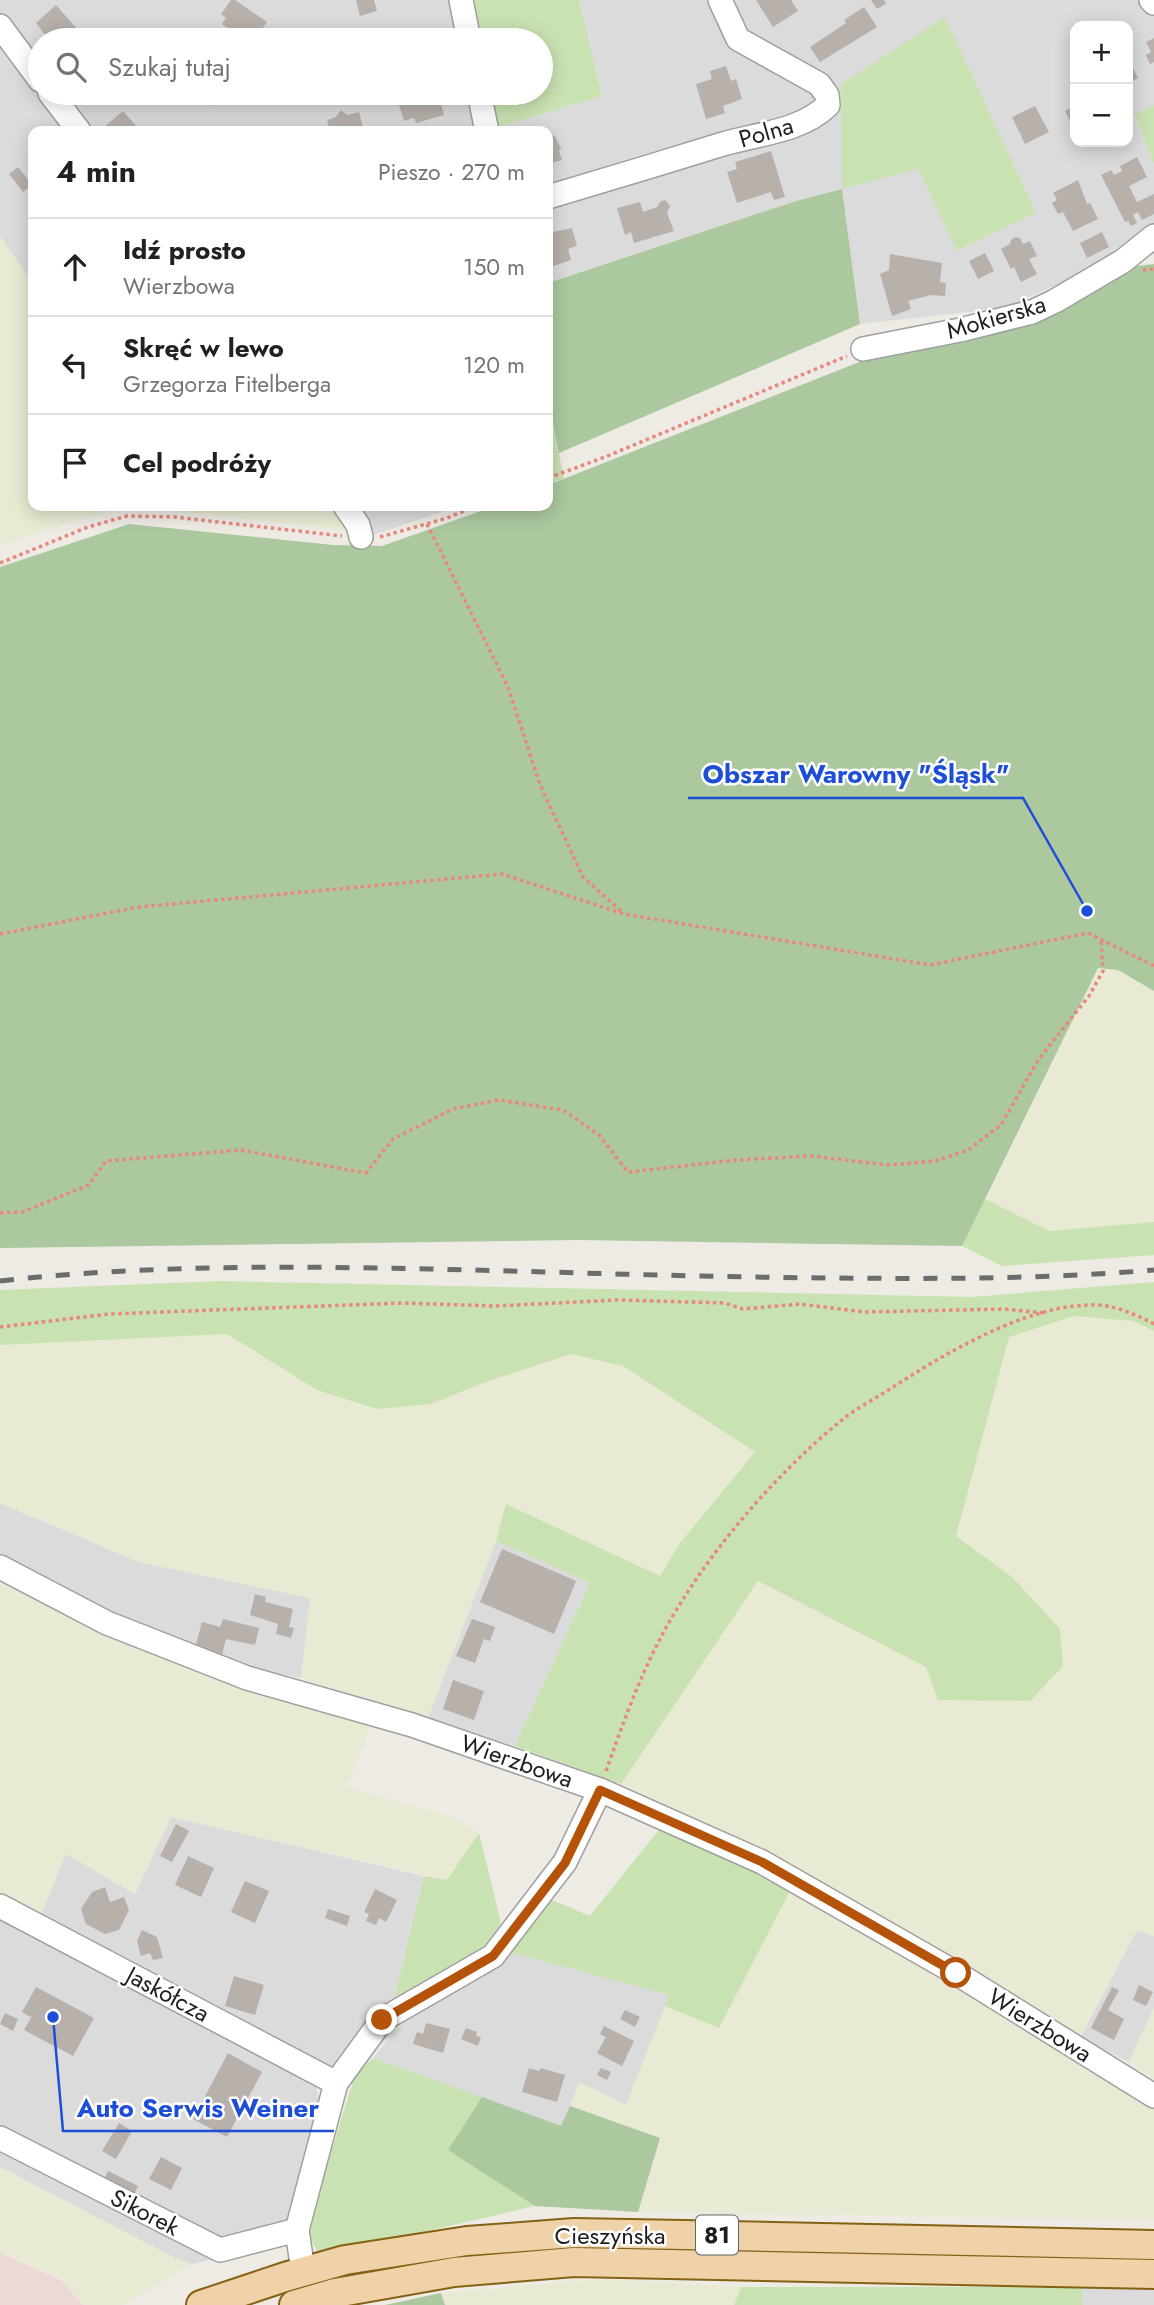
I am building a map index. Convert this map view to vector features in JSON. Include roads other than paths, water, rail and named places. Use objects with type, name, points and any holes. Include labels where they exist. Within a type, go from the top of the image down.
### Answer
[{"type":"main road","name":"Cieszyńska","points":[[201,2305],[345,2260],[467,2241],[574,2234],[1154,2245]]},
{"type":"main road","name":"Cieszyńska","points":[[294,2305],[335,2293],[454,2272],[574,2262],[1154,2274]]},
{"type":"street","points":[[461,0],[467,28]]},
{"type":"street","name":"Polna","points":[[553,196],[788,127],[818,115],[828,105],[827,95],[819,84],[738,39],[720,0]]},
{"type":"street","points":[[0,26],[28,64]]},
{"type":"street","points":[[59,105],[75,126]]},
{"type":"street","points":[[482,105],[486,126]]},
{"type":"street","name":"Mokierska","points":[[863,349],[960,330],[1032,312],[1123,261],[1154,236]]},
{"type":"street","points":[[348,511],[358,525],[361,537]]},
{"type":"street","name":"Wierzbowa","points":[[0,1567],[107,1623],[247,1678],[412,1725],[600,1790],[762,1862],[956,1973],[1154,2096]]},
{"type":"street","points":[[303,2271],[297,2230],[336,2083],[382,2020],[493,1956],[565,1863],[600,1790]]},
{"type":"street","name":"Jaskółcza","points":[[0,1906],[336,2083]]},
{"type":"street","name":"Sikorek","points":[[0,2138],[220,2250],[297,2230]]},
{"type":"railway","points":[[0,1281],[160,1269],[268,1267],[870,1278],[1032,1277],[1154,1270]]},
{"type":"place","name":"Obszar Warowny \"Śląsk\"","points":[[1087,911]]},
{"type":"place","name":"Auto Serwis Weiner","points":[[53,2017]]}]
